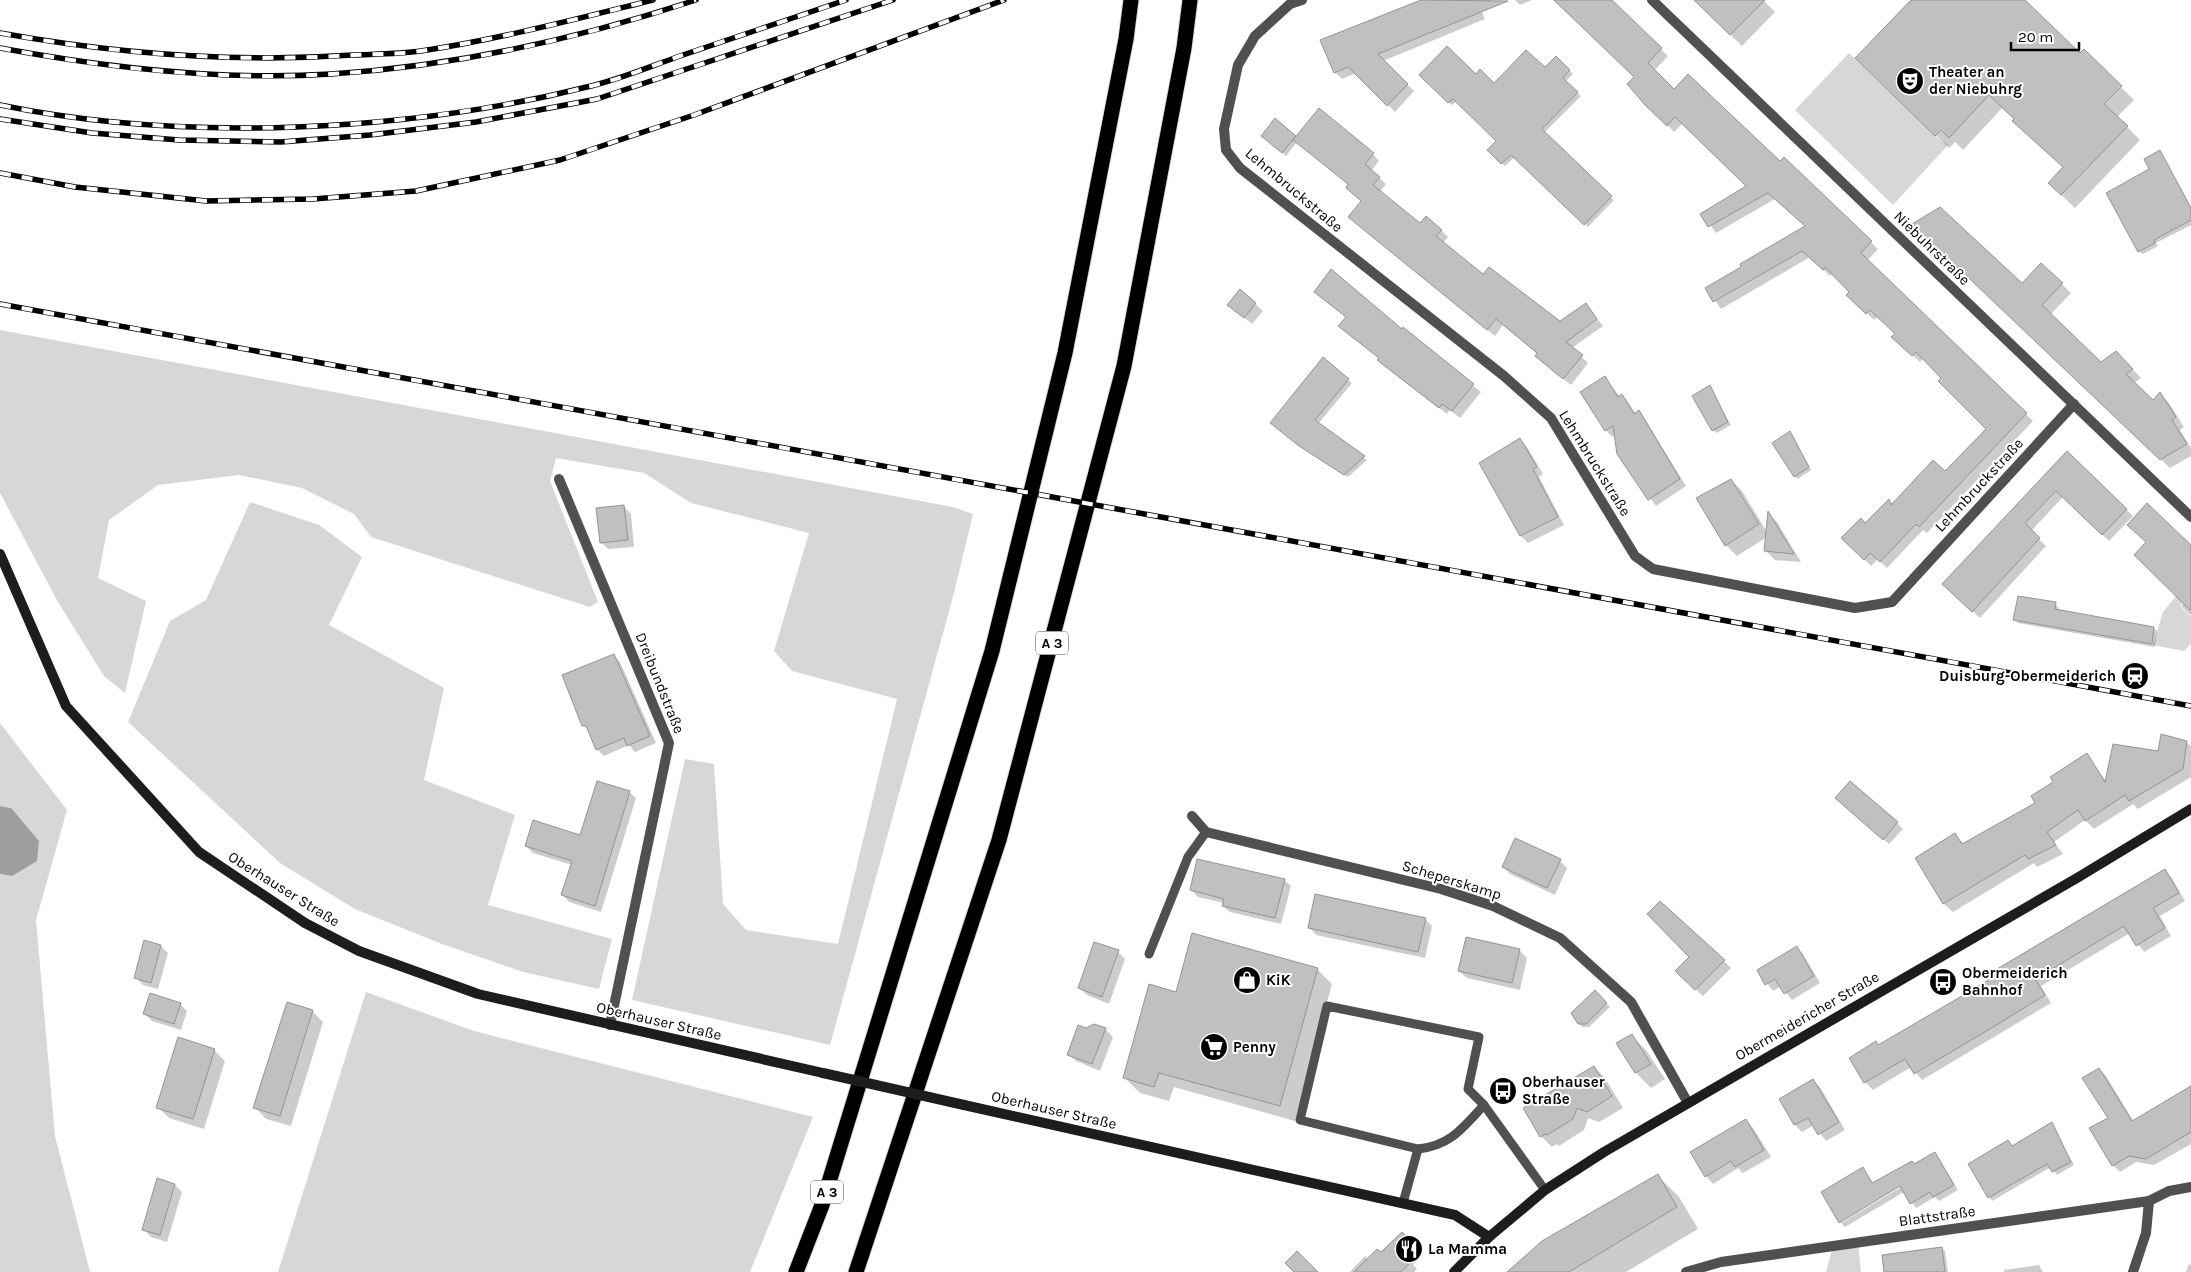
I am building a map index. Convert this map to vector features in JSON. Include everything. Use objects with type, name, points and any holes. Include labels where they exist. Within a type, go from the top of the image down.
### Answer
[{"type":"highway","name":"A 3","points":[[796,1272],[822,1205],[992,651],[1065,352],[1126,39],[1131,0]]},
{"type":"highway","name":"A 3","points":[[856,1272],[999,840],[1069,577],[1124,366],[1184,48],[1190,0]]},
{"type":"street","name":"Lehmbruckstraße","points":[[1302,0],[1290,4],[1255,36],[1238,65],[1224,129],[1226,150],[1240,168],[1504,376],[1551,418],[1635,556],[1653,569],[1855,608],[1892,602],[2074,404]]},
{"type":"street","name":"Niebuhrstraße","points":[[1652,0],[2191,517]]},
{"type":"street","name":"Dreibundstraße","points":[[559,479],[669,743],[610,1025]]},
{"type":"street","name":"Oberhauser Straße","points":[[0,554],[66,706],[199,852],[305,923],[359,951],[478,994],[1455,1215],[1490,1237]]},
{"type":"street","name":"Obermeidericher Straße","points":[[1454,1272],[1490,1237],[1545,1190],[1604,1152],[2077,878],[2191,809]]},
{"type":"street","points":[[1192,816],[1206,832]]},
{"type":"street","name":"Scheperskamp","points":[[1206,832],[1442,889],[1493,906],[1560,938],[1631,1002],[1688,1102]]},
{"type":"street","name":"Blattstraße","points":[[1686,1272],[1721,1262],[2149,1201],[2169,1191],[2191,1187]]},
{"type":"street","points":[[2133,1272],[2146,1233],[2149,1201]]},
{"type":"lane","points":[[1149,954],[1188,857],[1206,832]]},
{"type":"lane","points":[[1484,1105],[1461,1130],[1436,1147],[1418,1149],[1300,1120],[1327,1006],[1479,1037],[1468,1089],[1484,1105],[1545,1190]]},
{"type":"lane","points":[[1403,1203],[1418,1149]]},
{"type":"shaded area","points":[[1849,53],[1935,136],[1948,145],[1893,205],[1795,110]]},
{"type":"shaded area","points":[[0,330],[953,507],[973,514],[954,593],[830,1045],[632,1000],[685,759],[714,764],[723,904],[746,930],[838,944],[897,699],[792,671],[774,651],[809,533],[691,503],[644,473],[556,458],[550,481],[598,602],[590,607],[371,537],[354,514],[302,488],[239,475],[158,485],[109,520],[98,578],[146,601],[125,693],[104,676],[58,602],[0,493]]},
{"type":"shaded area","points":[[250,502],[319,525],[362,557],[329,625],[444,688],[424,780],[515,815],[488,905],[612,939],[599,989],[523,972],[442,944],[355,909],[280,863],[128,722],[170,621],[206,600]]},
{"type":"shaded area","points":[[2191,578],[2191,594],[2180,606],[2191,617],[2191,644],[2184,651],[2153,645],[2163,612]]},
{"type":"shaded area","points":[[0,723],[67,810],[36,920],[55,1136],[90,1272],[0,1272],[0,874],[12,876],[11,808],[0,806]]},
{"type":"shaded area","points":[[0,806],[11,808],[39,841],[37,861],[12,876],[0,874]]},
{"type":"shaded area","points":[[366,992],[474,1031],[813,1117],[750,1272],[278,1272]]},
{"type":"shaded area","points":[[1858,1242],[1861,1272],[1826,1272],[1833,1246]]},
{"type":"building","points":[[1421,0],[1508,1],[1378,54],[1408,84],[1387,106],[1348,67],[1334,73],[1320,40]]},
{"type":"building","points":[[1554,0],[1612,0],[1662,48],[1648,63],[1674,89],[1688,74],[1780,161],[1784,157],[1872,241],[1861,253],[2027,413],[1919,527],[1916,524],[1880,562],[1870,553],[1864,560],[1841,538],[1861,518],[1865,523],[1889,499],[1891,505],[1933,460],[1945,471],[1986,429],[1938,381],[1941,378],[1916,352],[1912,356],[1891,337],[1895,334],[1870,310],[1866,314],[1846,295],[1849,292],[1825,267],[1823,270],[1802,251],[1713,302],[1705,288],[1741,267],[1740,264],[1805,226],[1768,193],[1708,227],[1700,214],[1746,186],[1675,117],[1667,126],[1645,105],[1627,84],[1634,77]]},
{"type":"building","points":[[1694,0],[1765,0],[1730,35]]},
{"type":"building","points":[[1911,0],[2025,0],[2080,53],[2084,49],[2122,86],[2104,104],[2128,126],[2061,195],[2048,183],[2063,167],[2012,121],[2014,119],[1989,95],[1949,138],[1941,130],[1935,136],[1855,58]]},
{"type":"building","points":[[1447,46],[1476,74],[1480,69],[1494,83],[1526,50],[1545,67],[1556,56],[1570,70],[1563,78],[1578,92],[1542,129],[1612,196],[1584,225],[1511,155],[1501,164],[1487,150],[1496,141],[1453,99],[1448,103],[1419,75]]},
{"type":"building","points":[[1319,108],[1374,153],[1365,164],[1380,177],[1373,185],[1420,223],[1426,216],[1442,230],[1436,236],[1483,274],[1489,267],[1560,321],[1586,303],[1597,319],[1566,342],[1583,355],[1563,379],[1535,356],[1537,353],[1496,319],[1487,330],[1348,217],[1361,201],[1346,188],[1348,184],[1293,140]]},
{"type":"building","points":[[1275,118],[1296,136],[1282,153],[1261,136]]},
{"type":"building","points":[[2160,150],[2191,208],[2191,220],[2154,240],[2155,243],[2138,252],[2106,193],[2149,169],[2144,159]]},
{"type":"building","points":[[1940,207],[2022,283],[2041,263],[2063,283],[2042,305],[2101,362],[2116,351],[2133,369],[2126,374],[2153,400],[2160,392],[2176,417],[2172,420],[2187,444],[2160,460],[1912,224]]},
{"type":"building","points":[[1331,269],[1402,329],[1403,327],[1474,384],[1452,411],[1442,404],[1439,408],[1377,360],[1379,358],[1338,326],[1346,317],[1314,292]]},
{"type":"building","points":[[1240,289],[1256,303],[1244,318],[1227,305]]},
{"type":"building","points":[[1323,357],[1349,379],[1315,420],[1365,456],[1344,475],[1299,446],[1270,423]]},
{"type":"building","points":[[1605,376],[1618,397],[1622,394],[1634,414],[1639,410],[1680,479],[1648,500],[1617,454],[1613,426],[1605,431],[1580,392]]},
{"type":"building","points":[[1710,385],[1728,422],[1712,431],[1692,396]]},
{"type":"building","points":[[1790,431],[1809,467],[1794,477],[1772,443]]},
{"type":"building","points":[[1520,438],[1537,467],[1533,469],[1558,517],[1520,536],[1479,463]]},
{"type":"building","points":[[2067,451],[2127,509],[2102,535],[2056,491],[2025,523],[2040,538],[1972,612],[1942,584]]},
{"type":"building","points":[[1731,479],[1759,524],[1725,546],[1696,498]]},
{"type":"building","points":[[2147,503],[2191,545],[2191,611],[2134,555],[2146,542],[2127,525]]},
{"type":"building","points":[[624,505],[628,540],[600,543],[596,508]]},
{"type":"building","points":[[1768,511],[1794,554],[1764,551]]},
{"type":"building","points":[[2018,596],[2056,602],[2055,609],[2154,627],[2152,644],[2013,620]]},
{"type":"building","points":[[614,654],[650,736],[627,746],[624,738],[596,750],[586,726],[582,726],[562,675]]},
{"type":"building","points":[[2161,734],[2187,741],[2183,769],[2129,801],[2125,795],[2085,821],[2078,810],[2047,832],[2056,845],[2028,859],[2025,855],[1943,904],[1915,858],[1955,833],[1962,844],[2035,803],[2031,796],[2053,782],[2050,777],[2087,753],[2105,782],[2113,744],[2158,751]]},
{"type":"building","points":[[597,781],[630,791],[595,906],[561,895],[572,861],[525,846],[533,820],[580,835]]},
{"type":"building","points":[[1850,781],[1898,822],[1883,840],[1835,798]]},
{"type":"building","points":[[1515,838],[1561,859],[1547,888],[1502,867]]},
{"type":"building","points":[[1197,859],[1285,879],[1275,918],[1222,906],[1224,899],[1190,890]]},
{"type":"building","points":[[2165,869],[2179,893],[2153,908],[2165,928],[2136,946],[2124,926],[2035,979],[2045,995],[2000,1023],[1914,1074],[1905,1059],[1864,1083],[1849,1058],[1876,1041],[1878,1045],[1950,1003],[1995,976],[1992,972]]},
{"type":"building","points":[[1315,894],[1426,918],[1418,952],[1308,928]]},
{"type":"building","points":[[1660,901],[1725,960],[1695,990],[1675,971],[1689,957],[1647,914]]},
{"type":"building","name":"Penny","points":[[1192,933],[1318,968],[1280,1106],[1159,1073],[1154,1087],[1123,1078],[1149,984],[1176,992]]},
{"type":"building","points":[[1466,937],[1520,949],[1512,983],[1458,971]]},
{"type":"building","points":[[144,940],[161,945],[151,983],[134,978]]},
{"type":"building","points":[[1094,942],[1119,950],[1102,997],[1078,988]]},
{"type":"building","points":[[1797,946],[1814,976],[1784,994],[1775,979],[1765,985],[1757,970]]},
{"type":"building","points":[[1595,990],[1607,1003],[1586,1024],[1578,1024],[1571,1013]]},
{"type":"building","points":[[150,993],[181,1003],[174,1024],[143,1014]]},
{"type":"building","points":[[287,1002],[313,1010],[280,1116],[253,1108]]},
{"type":"building","points":[[1094,1024],[1106,1028],[1092,1064],[1067,1055],[1078,1025],[1086,1028]]},
{"type":"building","points":[[1632,1034],[1651,1064],[1635,1073],[1616,1043]]},
{"type":"building","points":[[178,1037],[215,1049],[193,1119],[156,1108]]},
{"type":"building","points":[[1594,1066],[1612,1096],[1587,1112],[1577,1108],[1573,1119],[1547,1135],[1540,1137],[1523,1108]]},
{"type":"building","points":[[2099,1068],[2132,1121],[2191,1086],[2191,1132],[2146,1159],[2129,1156],[2112,1166],[2089,1128],[2108,1118],[2082,1078]]},
{"type":"building","points":[[1813,1079],[1839,1122],[1818,1135],[1808,1118],[1794,1125],[1779,1099]]},
{"type":"building","points":[[1746,1119],[1764,1150],[1735,1167],[1731,1161],[1705,1177],[1690,1152]]},
{"type":"building","points":[[2052,1122],[2071,1162],[2052,1172],[2047,1164],[1988,1198],[1968,1164],[2008,1140],[2012,1146]]},
{"type":"building","points":[[1935,1152],[1954,1185],[1933,1197],[1930,1192],[1910,1204],[1900,1186],[1839,1223],[1821,1192],[1863,1167],[1872,1183],[1912,1161],[1914,1164]]},
{"type":"building","points":[[1658,1174],[1677,1207],[1569,1272],[1507,1272],[1542,1241]]},
{"type":"building","points":[[157,1178],[175,1184],[160,1235],[142,1230]]},
{"type":"building","points":[[1402,1232],[1417,1248],[1408,1257],[1412,1261],[1401,1272],[1354,1272],[1377,1249],[1381,1252]]},
{"type":"building","points":[[1942,1247],[1945,1272],[1884,1272],[1882,1255]]},
{"type":"building","points":[[1297,1251],[1318,1272],[1294,1272],[1285,1263]]},
{"type":"railway","points":[[0,33],[88,46],[176,55],[265,58],[396,53],[421,51],[480,41],[653,0]]},
{"type":"railway","points":[[0,48],[123,67],[164,71],[248,76],[331,74],[424,65],[516,49],[607,27],[696,0]]},
{"type":"railway","points":[[0,105],[71,117],[144,125],[220,128],[296,127],[373,122],[448,114],[521,102],[602,83],[846,0]]},
{"type":"railway","points":[[0,119],[92,133],[179,140],[281,142],[370,135],[476,122],[597,99],[893,0]]},
{"type":"railway","points":[[0,173],[75,187],[206,201],[313,199],[416,191],[560,160],[694,115],[1004,0]]},
{"type":"railway","points":[[0,304],[2191,706]]},
{"type":"place","name":"Theater an der Niebuhrg","points":[[1910,81]]},
{"type":"place","name":"Duisburg-Obermeiderich","points":[[2135,676]]},
{"type":"place","name":"KiK","points":[[1247,980]]},
{"type":"place","name":"Obermeiderich Bahnhof","points":[[1943,982]]},
{"type":"place","name":"Penny","points":[[1214,1047]]},
{"type":"place","name":"Oberhauser Straße","points":[[1503,1091]]},
{"type":"place","name":"La Mamma","points":[[1409,1249]]}]
